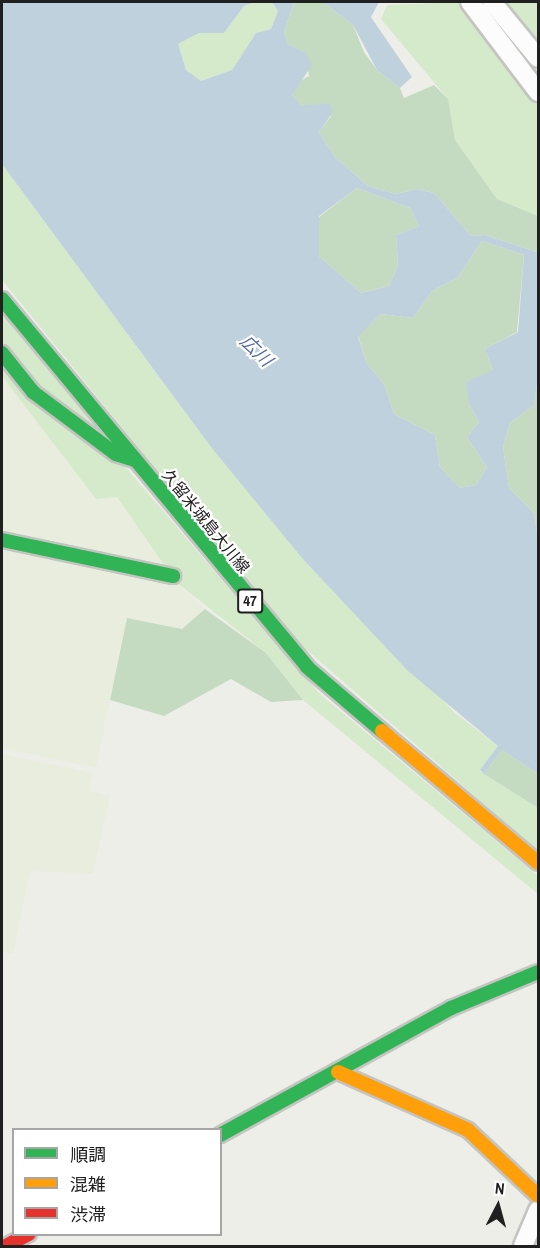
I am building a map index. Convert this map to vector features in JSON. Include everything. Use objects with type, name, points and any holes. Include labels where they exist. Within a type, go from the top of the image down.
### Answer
[{"type":"street","points":[[470,2],[538,92]]},
{"type":"street","points":[[492,2],[538,58]]},
{"type":"street","name":"久留米城島大川線","points":[[2,298],[307,667],[538,863]]},
{"type":"street","points":[[2,353],[33,392],[116,454],[135,460]]},
{"type":"street","points":[[2,540],[173,576]]},
{"type":"street","points":[[222,1134],[451,1008],[538,972]]},
{"type":"street","points":[[338,1072],[468,1130],[538,1196]]},
{"type":"street","points":[[523,1246],[538,1210]]},
{"type":"street","points":[[6,1246],[25,1236]]},
{"type":"shaded area","points":[[2,376],[96,499],[117,497],[166,567],[2,532]]},
{"type":"shaded area","points":[[2,546],[176,582],[205,609],[182,629],[127,618],[96,768],[2,748]]},
{"type":"shaded area","points":[[2,754],[93,773],[89,791],[110,796],[93,874],[30,871],[13,954],[2,952]]},
{"type":"green space","points":[[255,2],[272,2],[278,11],[271,29],[256,33],[232,70],[201,81],[186,70],[178,44],[199,33],[224,33],[244,6]]},
{"type":"green space","points":[[294,2],[323,2],[353,25],[364,52],[377,70],[400,88],[404,98],[434,85],[448,99],[455,140],[497,199],[538,216],[538,298],[537,252],[485,235],[471,236],[434,193],[417,189],[396,194],[368,186],[335,157],[319,132],[331,116],[300,105],[292,95],[295,84],[309,76],[305,53],[288,44],[284,32]]},
{"type":"green space","points":[[463,2],[538,101],[538,216],[497,199],[455,140],[448,99],[381,19],[387,5]]},
{"type":"green space","points":[[500,2],[538,2],[538,45]]},
{"type":"green space","points":[[2,164],[211,447],[455,713],[498,746],[480,771],[538,808],[538,851],[293,638],[2,280]]},
{"type":"green space","points":[[357,188],[410,208],[419,226],[396,235],[398,265],[389,286],[361,293],[319,256],[319,217]]},
{"type":"green space","points":[[482,241],[524,255],[517,332],[485,349],[493,370],[469,404],[479,422],[467,437],[487,467],[476,485],[460,488],[440,467],[435,435],[394,414],[384,384],[367,364],[358,336],[380,314],[413,318],[432,291],[458,277]]},
{"type":"green space","points":[[2,314],[113,448],[37,390],[2,346]]},
{"type":"green space","points":[[2,361],[128,470],[319,693],[538,876],[538,894],[303,700],[266,653],[176,582],[117,497],[96,499],[2,376]]},
{"type":"green space","points":[[538,377],[538,539],[534,513],[509,488],[503,447],[510,423],[534,405]]},
{"type":"green space","points":[[205,609],[266,653],[303,700],[271,702],[231,679],[164,716],[110,700],[127,618],[182,629]]},
{"type":"green space","points":[[502,750],[538,774],[538,808],[484,774]]},
{"type":"water","name":"広川","points":[[2,2],[255,2],[244,6],[224,33],[199,33],[178,44],[186,70],[201,81],[232,70],[256,33],[271,29],[278,11],[272,2],[294,2],[284,32],[288,44],[306,53],[312,65],[292,95],[301,105],[330,104],[333,112],[319,132],[335,157],[368,186],[396,194],[417,189],[434,193],[471,236],[485,235],[537,252],[538,377],[534,405],[510,423],[503,447],[509,488],[534,513],[538,539],[538,774],[502,750],[484,774],[480,770],[498,746],[408,671],[302,558],[211,447],[2,164]],"holes":[[[357,188],[410,208],[419,226],[396,235],[398,265],[389,286],[361,293],[319,256],[319,216]],[[482,241],[524,255],[518,332],[485,349],[493,370],[466,382],[469,404],[479,422],[467,437],[487,467],[476,485],[460,488],[440,467],[435,435],[394,414],[384,384],[367,364],[358,337],[380,314],[413,318],[432,291],[458,277]]]},
{"type":"water","points":[[323,2],[379,2],[371,17],[412,77],[400,88],[377,70],[353,25]]},
{"type":"traffic: fast","points":[[2,299],[307,667],[382,731]]},
{"type":"traffic: fast","points":[[2,353],[33,392],[116,454],[135,460]]},
{"type":"traffic: fast","points":[[2,540],[173,576]]},
{"type":"traffic: fast","points":[[222,1134],[451,1008],[538,972]]},
{"type":"traffic: slow","points":[[382,731],[538,863]]},
{"type":"traffic: slow","points":[[338,1072],[468,1130],[538,1196]]},
{"type":"traffic: jam","points":[[6,1246],[25,1236]]}]
